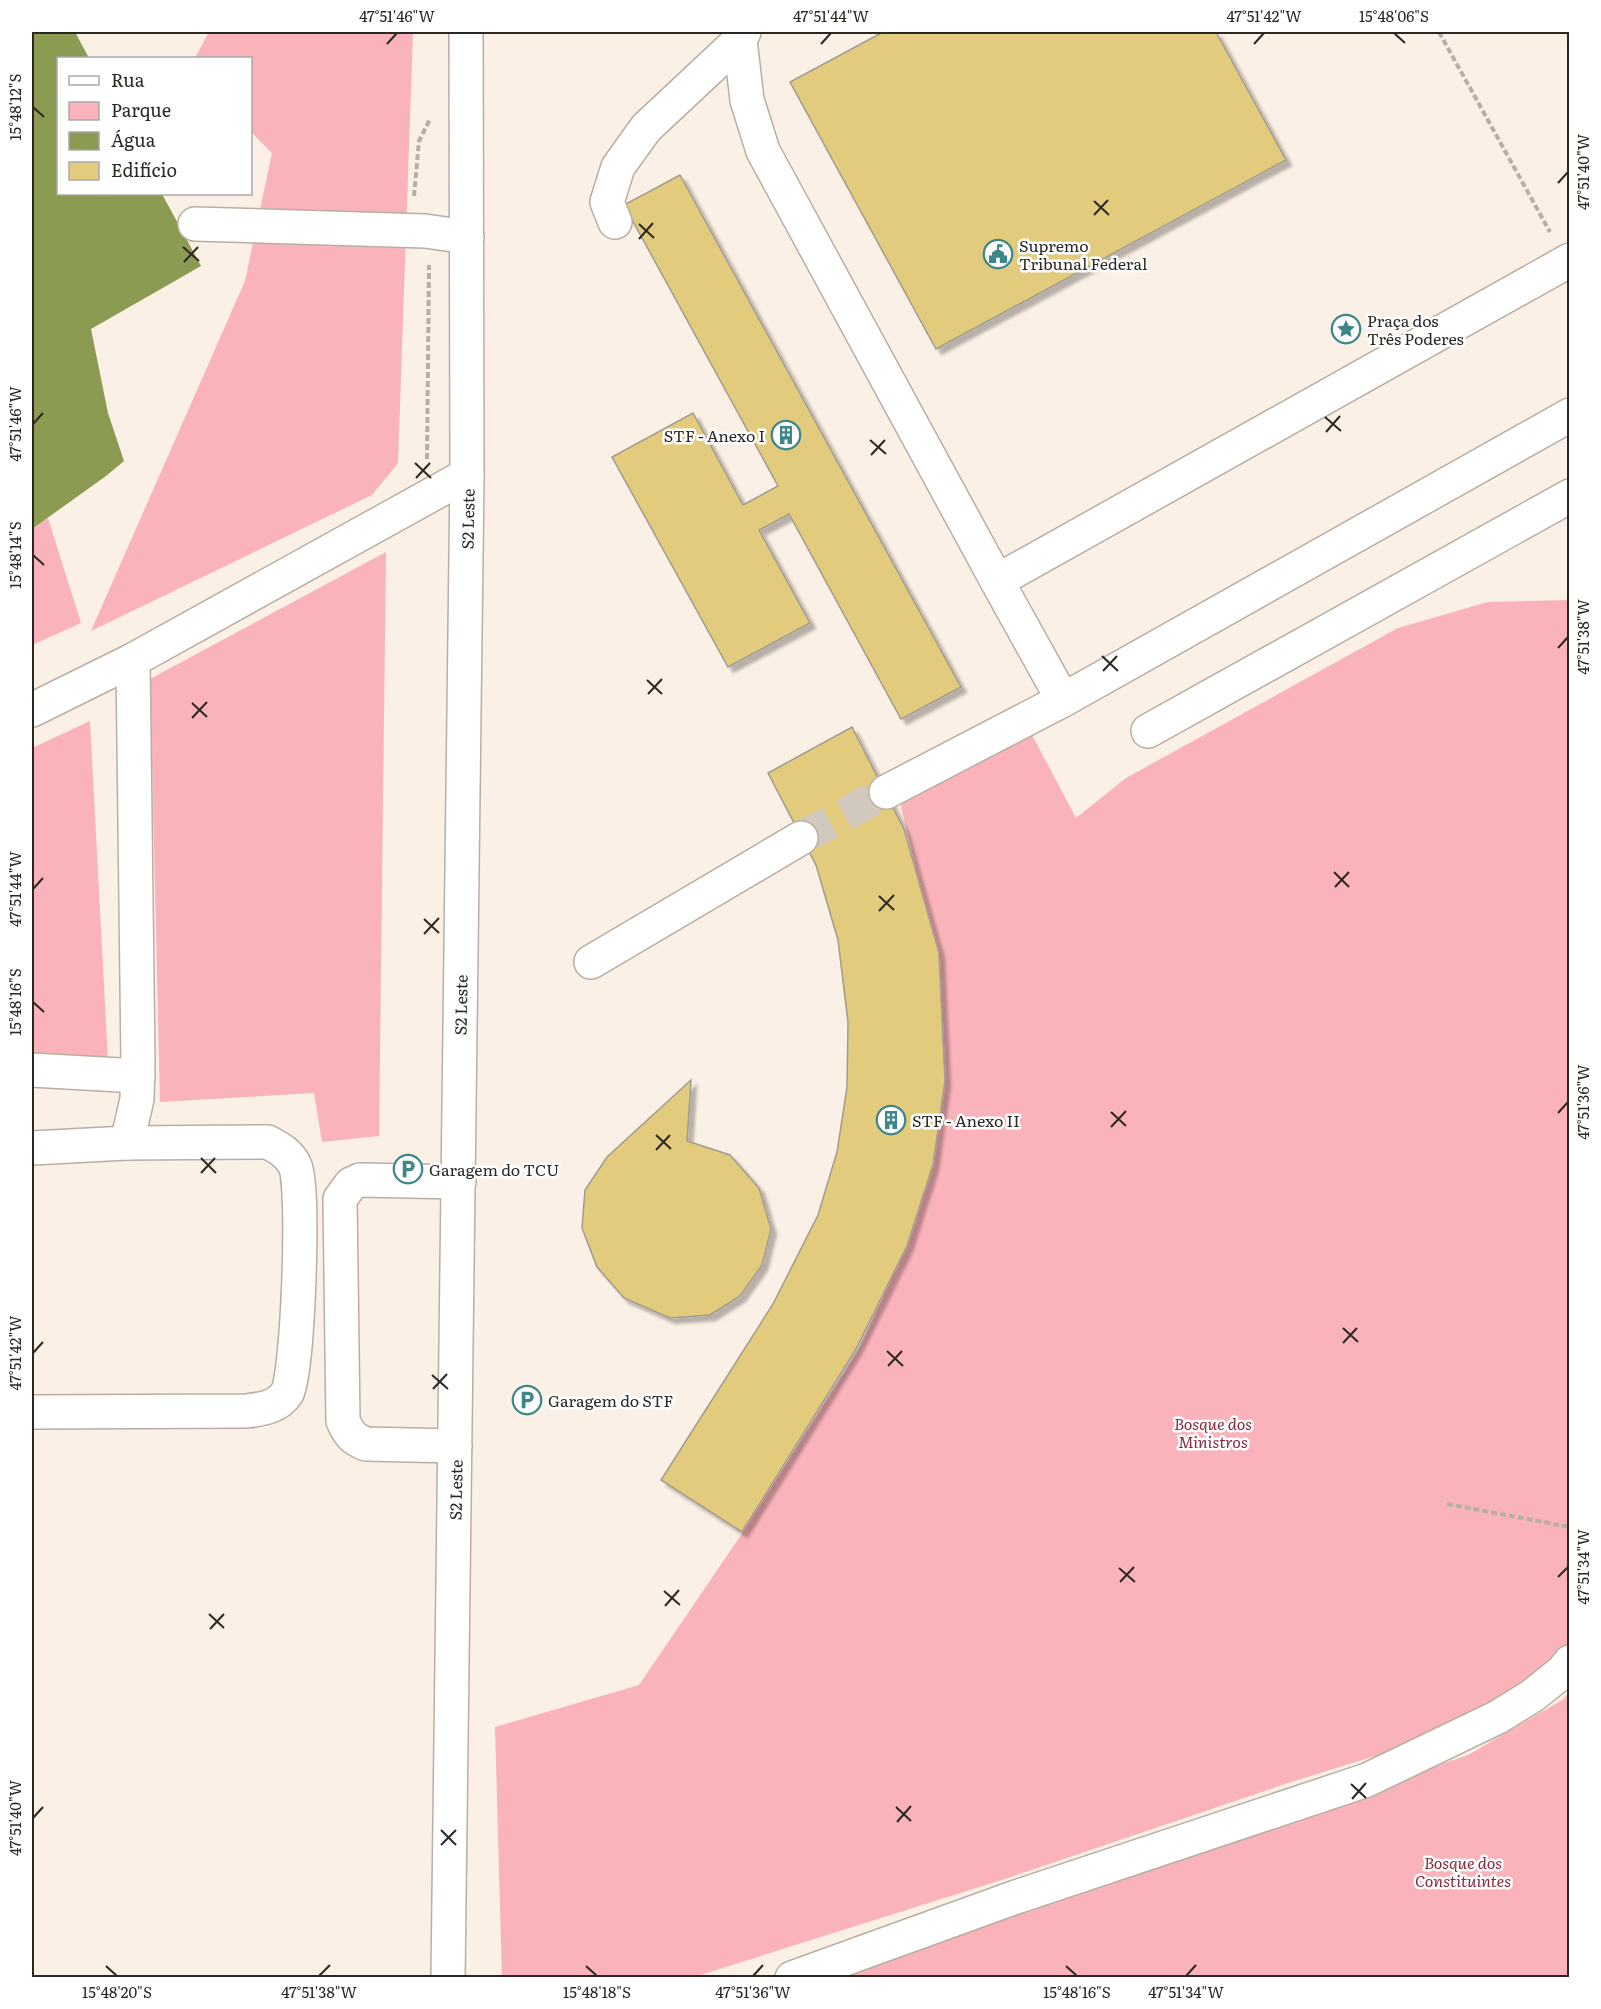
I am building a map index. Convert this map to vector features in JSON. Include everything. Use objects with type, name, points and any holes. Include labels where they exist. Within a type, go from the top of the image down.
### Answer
[{"type":"main road","name":"S2 Leste","points":[[448,1977],[467,475],[466,32]]},
{"type":"main road","points":[[615,222],[607,202],[618,167],[645,128],[742,36]]},
{"type":"main road","points":[[742,36],[747,100],[763,151],[1063,700]]},
{"type":"main road","points":[[195,224],[425,231],[467,237]]},
{"type":"main road","points":[[997,581],[1568,261]]},
{"type":"main road","points":[[886,792],[1063,700],[1569,415]]},
{"type":"main road","points":[[32,710],[133,660],[467,475]]},
{"type":"main road","points":[[1148,731],[1569,496]]},
{"type":"main road","points":[[128,1143],[137,1099],[138,1076],[133,660]]},
{"type":"main road","points":[[591,962],[801,838]]},
{"type":"main road","points":[[32,1070],[138,1076]]},
{"type":"main road","points":[[32,1148],[128,1143],[268,1142],[283,1150],[296,1166],[300,1199],[297,1318],[292,1383],[286,1395],[266,1409],[247,1411],[32,1412]]},
{"type":"main road","points":[[455,1446],[366,1444],[355,1440],[343,1421],[340,1199],[351,1184],[360,1180],[459,1182]]},
{"type":"main road","points":[[792,1977],[1016,1897],[1366,1780],[1498,1717],[1532,1696],[1562,1672],[1569,1662]]},
{"type":"path","points":[[1439,32],[1568,261]]},
{"type":"path","points":[[1448,1504],[1569,1527]]},
{"type":"green space","points":[[209,32],[413,32],[398,463],[372,495],[91,631],[245,281],[272,153],[252,133],[252,57],[196,57]]},
{"type":"green space","points":[[48,518],[81,623],[32,645],[32,529]]},
{"type":"green space","points":[[386,552],[379,1136],[322,1142],[314,1093],[160,1102],[150,679]]},
{"type":"green space","name":"Bosque dos Ministros","points":[[1569,600],[1570,1643],[1559,1661],[1498,1701],[1388,1752],[1285,1784],[1011,1877],[694,1977],[502,1977],[495,1727],[639,1685],[739,1538],[859,1349],[906,1247],[937,958],[900,802],[1030,731],[1076,818],[1126,778],[1398,628],[1488,602]]},
{"type":"green space","points":[[90,721],[108,1061],[32,1061],[32,748]]},
{"type":"green space","name":"Bosque dos Constituintes","points":[[1569,1691],[1569,1977],[820,1978],[1468,1755],[1564,1699]]},
{"type":"water","points":[[32,32],[75,32],[88,57],[57,57],[57,195],[163,195],[201,266],[91,329],[108,413],[124,461],[32,529]]},
{"type":"building","name":"Supremo Tribunal Federal","points":[[883,32],[1216,32],[1286,160],[936,349],[790,82]]},
{"type":"building","name":"STF - Anexo I","points":[[680,175],[961,687],[901,719],[789,514],[759,530],[810,623],[728,667],[612,457],[693,413],[743,505],[778,486],[624,205]]},
{"type":"building","name":"STF - Anexo II","points":[[852,727],[904,829],[939,953],[945,1081],[933,1165],[907,1246],[856,1349],[742,1532],[661,1480],[773,1304],[818,1215],[837,1152],[847,1087],[848,1022],[838,940],[816,865],[768,773]]},
{"type":"building","points":[[691,1080],[687,1141],[730,1155],[759,1188],[771,1229],[762,1265],[740,1296],[710,1315],[670,1318],[624,1298],[597,1267],[582,1228],[585,1190],[607,1157]]},
{"type":"tunnel","points":[[801,838],[886,792]]},
{"type":"place","name":"Supremo Tribunal Federal","points":[[998,254]]},
{"type":"place","name":"Praça dos Três Poderes","points":[[1346,329]]},
{"type":"place","name":"STF - Anexo I","points":[[786,435]]},
{"type":"place","name":"STF - Anexo II","points":[[891,1120]]},
{"type":"place","name":"Garagem do TCU","points":[[408,1169]]},
{"type":"place","name":"Garagem do STF","points":[[527,1400]]}]
